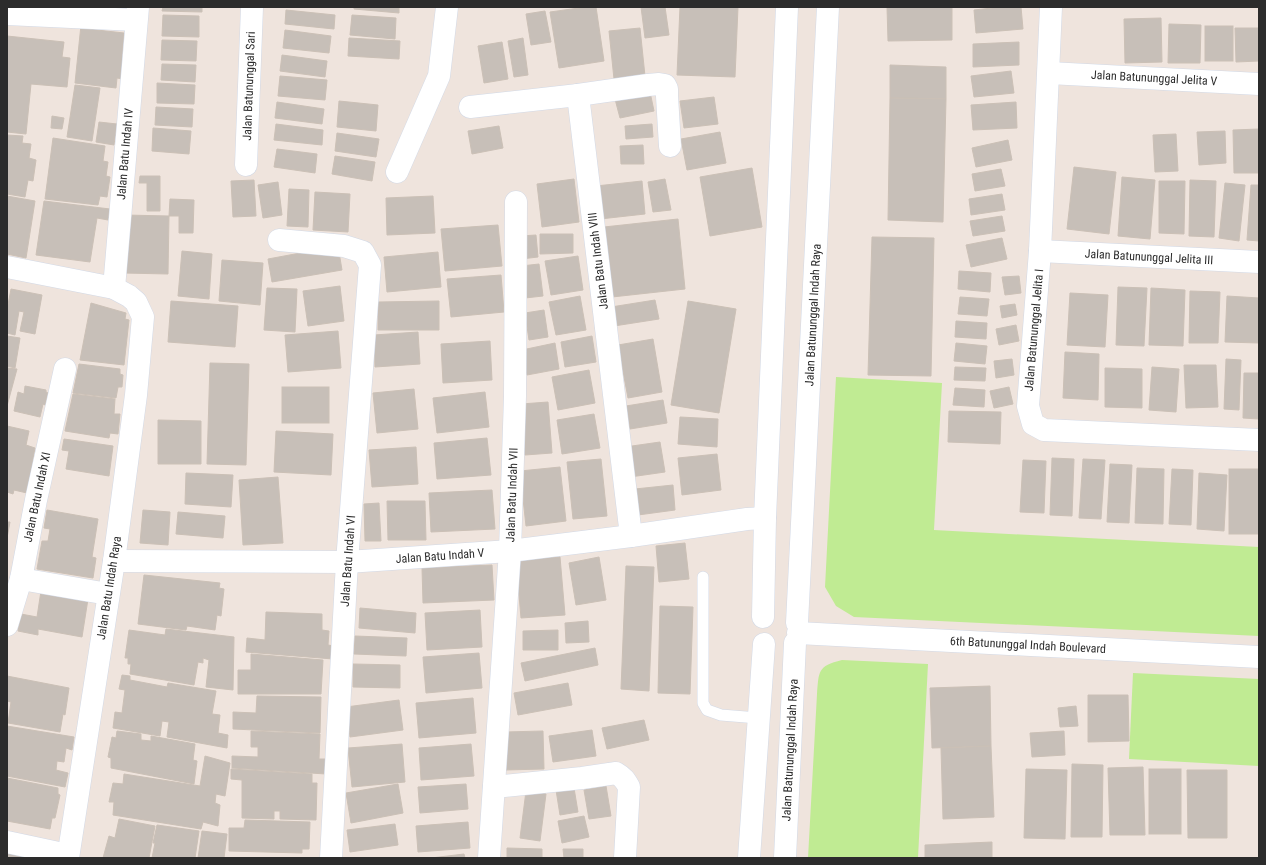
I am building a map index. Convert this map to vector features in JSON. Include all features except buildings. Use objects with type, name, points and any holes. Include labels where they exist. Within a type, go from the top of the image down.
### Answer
[{"type":"street","name":"Jalan Batununggal Sari","points":[[246,165],[252,7]]},
{"type":"street","points":[[397,172],[439,76],[446,7]]},
{"type":"street","points":[[763,617],[771,612],[779,610],[786,612],[793,617],[797,633],[786,649],[770,649],[760,638],[758,630],[763,617],[765,518],[787,7]]},
{"type":"street","name":"Jalan Batununggal Indah Raya","points":[[785,858],[828,7]]},
{"type":"street","name":"Jalan Batununggal Jelita I","points":[[1052,7],[1040,251],[1028,406],[1033,424],[1044,430],[1259,440]]},
{"type":"street","points":[[7,14],[137,14]]},
{"type":"street","name":"Jalan Batu Indah IV","points":[[114,288],[137,14]]},
{"type":"street","name":"Jalan Batununggal Jelita V","points":[[1049,73],[1259,84]]},
{"type":"street","points":[[470,107],[578,95],[648,85],[665,85],[668,96],[670,146]]},
{"type":"street","name":"Jalan Batu Indah VIII","points":[[578,95],[631,536]]},
{"type":"street","name":"Jalan Batu Indah VII","points":[[489,858],[510,551],[515,396],[516,202]]},
{"type":"street","name":"Jalan Batu Indah VI","points":[[279,240],[344,246],[363,252],[370,265],[347,562],[331,858]]},
{"type":"street","name":"Jalan Batununggal Jelita III","points":[[1040,251],[1259,262]]},
{"type":"street","points":[[7,267],[114,288]]},
{"type":"street","name":"Jalan Batu Indah Raya","points":[[68,856],[114,561],[136,395],[143,317],[136,302],[114,288]]},
{"type":"street","name":"Jalan Batu Indah XI","points":[[7,625],[21,579],[36,500],[65,369]]},
{"type":"street","name":"Jalan Batu Indah V","points":[[114,561],[347,562],[510,551],[631,536],[738,520],[765,518]]},
{"type":"street","points":[[21,579],[108,594]]},
{"type":"street","name":"6th Batununggal Indah Boulevard","points":[[797,633],[1259,657]]},
{"type":"street","points":[[749,858],[764,644]]},
{"type":"street","points":[[494,787],[616,774],[621,776],[625,779],[628,787],[625,858]]},
{"type":"street","points":[[7,842],[68,856]]},
{"type":"lane","points":[[703,577],[703,703],[707,710],[721,715],[758,718]]},
{"type":"green space","points":[[836,377],[942,383],[934,530],[1259,547],[1259,636],[854,617],[836,606],[825,587]]},
{"type":"green space","points":[[842,660],[928,664],[918,858],[808,858],[818,680],[821,671],[824,668],[834,662]]},
{"type":"green space","points":[[1133,673],[1259,679],[1259,766],[1129,759]]}]
